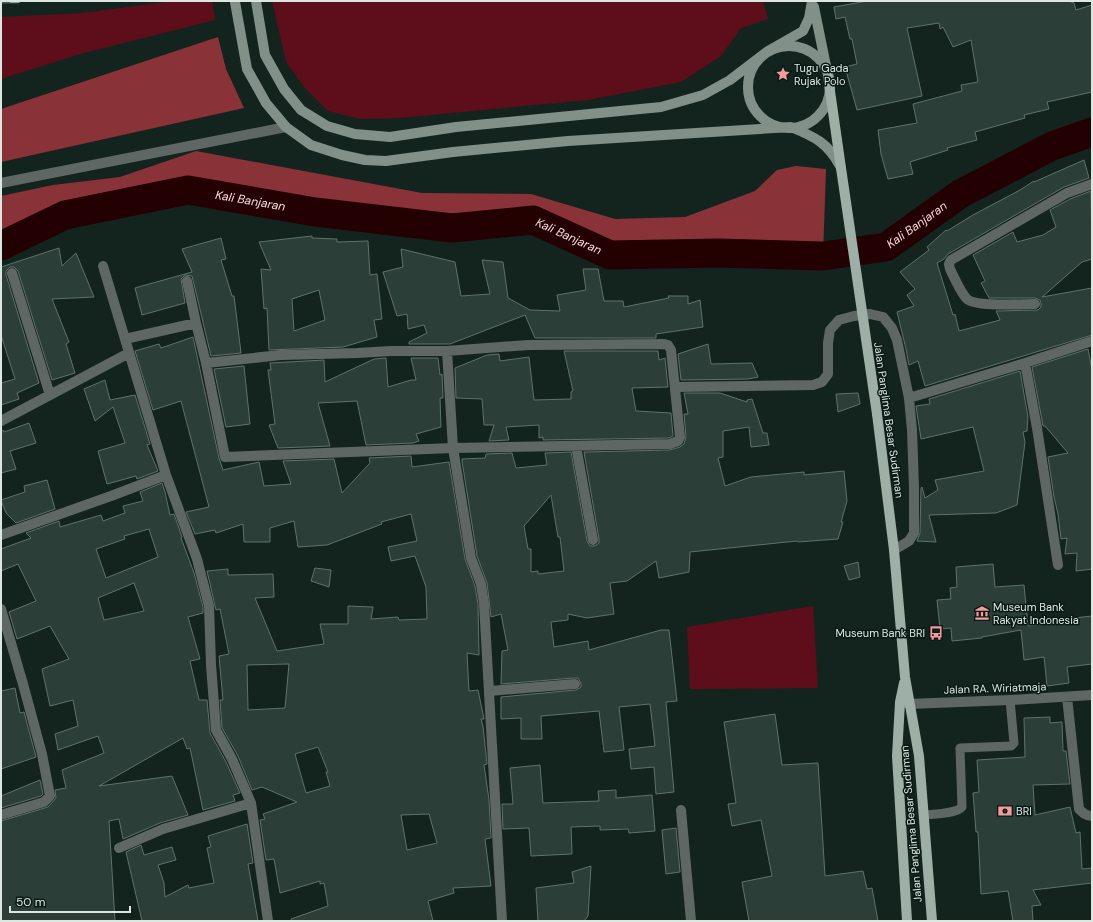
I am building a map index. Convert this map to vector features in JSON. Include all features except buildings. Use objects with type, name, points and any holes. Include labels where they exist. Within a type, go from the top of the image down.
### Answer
[{"type":"main road","points":[[256,1],[265,55],[284,89],[301,110],[326,126],[355,134],[390,137],[456,127],[661,108],[703,95],[730,80],[768,51],[803,31],[809,18],[812,1]]},
{"type":"main road","points":[[235,2],[247,69],[266,103],[286,127],[311,145],[342,155],[365,160],[386,161],[453,152],[568,141],[791,128],[802,125],[813,120],[822,111],[827,101],[830,89],[812,1]]},
{"type":"main road","points":[[828,77],[818,58],[809,52],[800,47],[778,47],[768,51],[758,60],[751,71],[748,85],[750,98],[756,110],[765,120],[777,126],[791,128],[810,135],[834,154],[840,168]]},
{"type":"main road","name":"Jalan Panglima Besar Sudirman","points":[[828,77],[840,168],[877,414],[894,550],[905,677],[905,703],[898,756],[907,921]]},
{"type":"main road","name":"Jalan Panglima Besar Sudirman","points":[[905,703],[919,756],[932,921]]},
{"type":"street","points":[[1,183],[286,127]]},
{"type":"street","points":[[1034,304],[986,304],[973,302],[967,299],[950,269],[949,264],[951,260],[1067,193],[1092,184]]},
{"type":"street","points":[[103,266],[166,475],[197,559],[209,606],[211,665],[216,730],[232,759],[251,803],[268,921]]},
{"type":"street","points":[[12,273],[50,395]]},
{"type":"street","points":[[187,281],[206,363],[225,457],[454,448],[670,444],[678,441],[680,437],[671,350],[668,345],[664,344],[528,345],[447,351],[392,351],[281,356],[206,363]]},
{"type":"street","points":[[675,387],[813,385],[822,382],[828,374],[828,343],[830,330],[839,320],[870,314],[884,317],[892,328],[897,340],[909,398],[913,459],[914,533],[910,541],[894,550]]},
{"type":"street","points":[[125,339],[196,322]]},
{"type":"street","points":[[909,398],[1092,341]]},
{"type":"street","points":[[447,351],[454,448],[471,558],[482,590],[490,691],[502,921]]},
{"type":"street","points":[[1,421],[129,353]]},
{"type":"street","points":[[1025,363],[1037,428],[1058,565]]},
{"type":"street","points":[[576,446],[593,540]]},
{"type":"street","points":[[1,535],[104,499],[166,475]]},
{"type":"street","points":[[1,609],[42,754],[50,796],[44,802],[1,816]]},
{"type":"street","points":[[490,691],[575,684]]},
{"type":"street","name":"Jalan RA. Wiriatmaja","points":[[905,703],[1010,700],[1092,695]]},
{"type":"street","points":[[1066,697],[1080,809],[1083,814],[1092,816]]},
{"type":"street","points":[[119,848],[163,830],[251,803]]},
{"type":"street","points":[[681,810],[691,921]]},
{"type":"lane","points":[[924,815],[959,810],[962,807],[960,748],[1011,746],[1013,744],[1010,700]]},
{"type":"shaded area","points":[[172,1],[212,1],[215,20],[80,54],[1,79],[1,17],[83,13]]},
{"type":"shaded area","points":[[272,1],[763,1],[768,19],[741,28],[721,56],[681,82],[588,100],[399,118],[360,119],[328,111],[305,88],[286,62]]},
{"type":"shaded area","points":[[218,37],[226,69],[244,108],[1,162],[1,109]]},
{"type":"shaded area","points":[[196,151],[422,193],[531,194],[615,219],[685,217],[755,191],[777,170],[796,166],[826,169],[823,256],[718,253],[610,255],[533,220],[452,228],[315,212],[188,190],[65,215],[1,246],[1,196],[53,185],[120,177]]},
{"type":"shaded area","points":[[813,606],[818,688],[690,689],[687,627]]},
{"type":"waterway","name":"Kali Banjaran","points":[[1,246],[65,215],[188,190],[315,212],[452,228],[533,220],[610,255],[718,253],[823,256],[886,247],[960,194],[1052,146],[1092,132]]},
{"type":"railway","points":[[1,1],[18,1]]},
{"type":"place","name":"Tugu Gada Rujak Polo","points":[[783,74]]},
{"type":"place","name":"Museum Bank Rakyat Indonesia","points":[[982,613]]},
{"type":"place","name":"Museum Bank BRI","points":[[936,633]]},
{"type":"place","name":"BRI","points":[[1005,811]]}]
